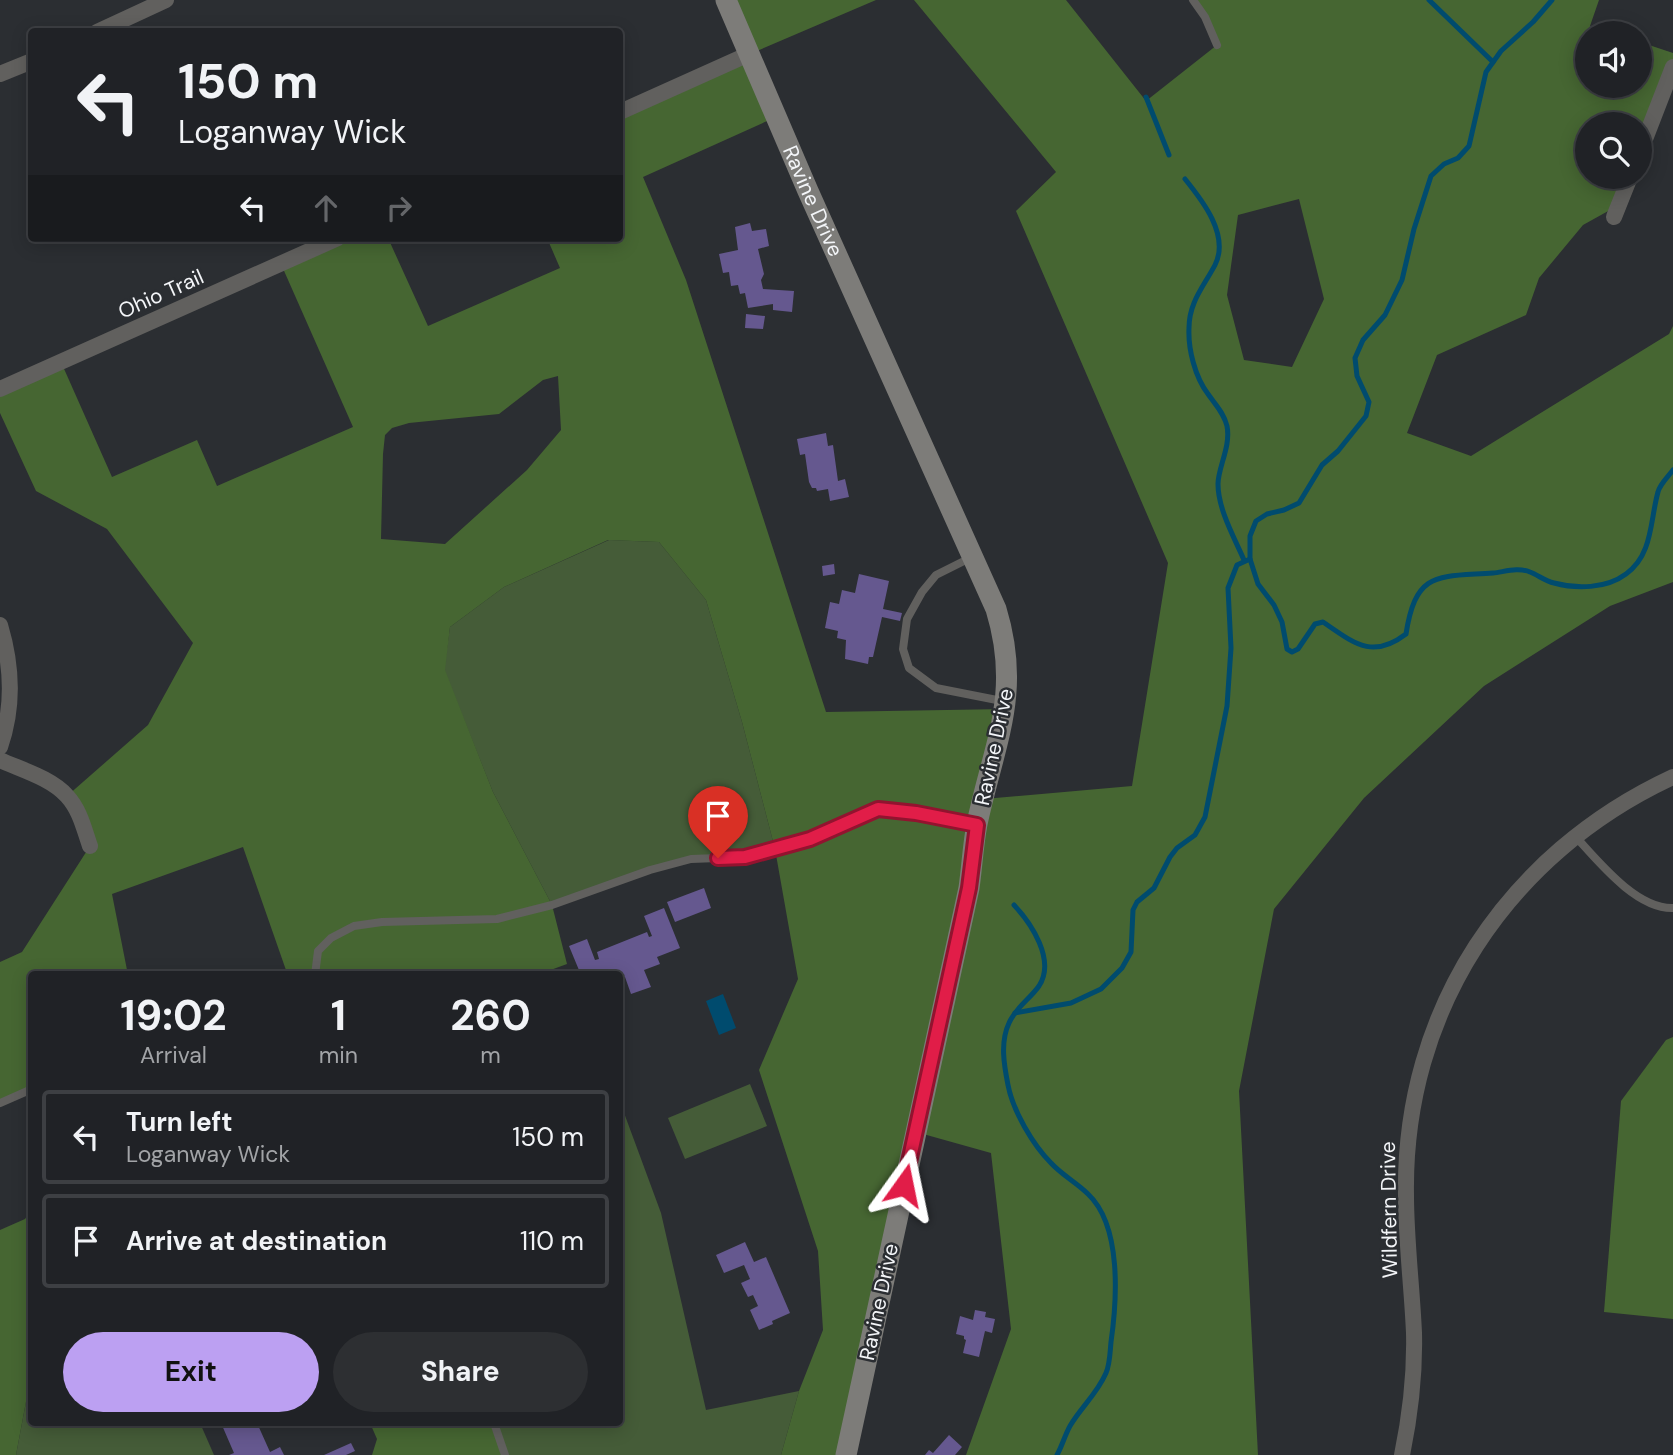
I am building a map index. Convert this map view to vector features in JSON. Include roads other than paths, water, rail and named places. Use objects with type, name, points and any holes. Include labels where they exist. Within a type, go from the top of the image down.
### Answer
[{"type":"street","points":[[106,28],[166,0]]},
{"type":"street","name":"Ravine Drive","points":[[726,0],[996,609],[1007,661],[1006,702],[977,825],[969,888],[846,1455]]},
{"type":"street","points":[[623,111],[749,54]]},
{"type":"street","points":[[0,74],[28,63]]},
{"type":"street","points":[[1652,121],[1673,67]]},
{"type":"street","points":[[1614,217],[1625,189]]},
{"type":"street","name":"Ohio Trail","points":[[0,389],[329,242]]},
{"type":"street","points":[[0,625],[10,669],[10,699],[0,747]]},
{"type":"street","points":[[0,760],[41,778],[67,796],[79,815],[90,846]]},
{"type":"street","name":"Wildfern Drive","points":[[1402,1455],[1411,1389],[1414,1337],[1406,1162],[1415,1094],[1426,1052],[1457,976],[1485,931],[1519,887],[1557,850],[1611,810],[1673,777]]},
{"type":"lane","points":[[1193,0],[1206,16],[1217,45]]},
{"type":"lane","points":[[973,556],[936,575],[922,592],[907,619],[903,649],[909,668],[936,688],[1006,702]]},
{"type":"lane","points":[[316,971],[318,951],[331,937],[354,926],[382,922],[497,919],[552,905],[650,870],[691,859],[745,857],[810,839],[878,809],[916,813],[977,825]]},
{"type":"lane","points":[[1575,836],[1622,886],[1652,904],[1673,908]]},
{"type":"lane","points":[[0,1103],[28,1092]]},
{"type":"lane","points":[[495,1426],[505,1455]]},
{"type":"water","points":[[723,994],[736,1028],[719,1035],[706,1001]]},
{"type":"waterway","points":[[1429,0],[1493,62]]},
{"type":"waterway","points":[[1015,1013],[1071,1003],[1101,989],[1122,968],[1131,952],[1133,910],[1137,902],[1154,888],[1170,857],[1177,848],[1195,835],[1205,817],[1227,706],[1231,648],[1228,588],[1237,565],[1250,559],[1250,536],[1256,521],[1267,514],[1299,503],[1322,465],[1338,451],[1366,416],[1369,402],[1357,376],[1355,358],[1363,340],[1385,315],[1402,280],[1414,229],[1431,176],[1444,164],[1458,158],[1469,146],[1486,72],[1501,51],[1533,22],[1552,0]]},
{"type":"waterway","points":[[1146,97],[1169,155]]},
{"type":"waterway","points":[[1185,179],[1212,219],[1219,242],[1215,265],[1192,310],[1189,336],[1191,354],[1199,379],[1222,413],[1227,426],[1227,442],[1218,484],[1219,494],[1227,523],[1244,560]]},
{"type":"waterway","points":[[1250,559],[1258,584],[1274,605],[1282,622],[1287,649],[1292,652],[1298,649],[1315,624],[1323,622],[1363,646],[1383,646],[1406,634],[1416,598],[1423,588],[1444,577],[1521,570],[1554,583],[1581,587],[1618,579],[1635,566],[1641,557],[1649,536],[1659,489],[1673,470]]},
{"type":"waterway","points":[[1014,905],[1034,932],[1045,965],[1039,986],[1015,1012],[1004,1038],[1005,1070],[1014,1106],[1044,1156],[1088,1194],[1099,1208],[1107,1225],[1114,1264],[1115,1306],[1107,1369],[1102,1381],[1070,1426],[1057,1455]]}]
